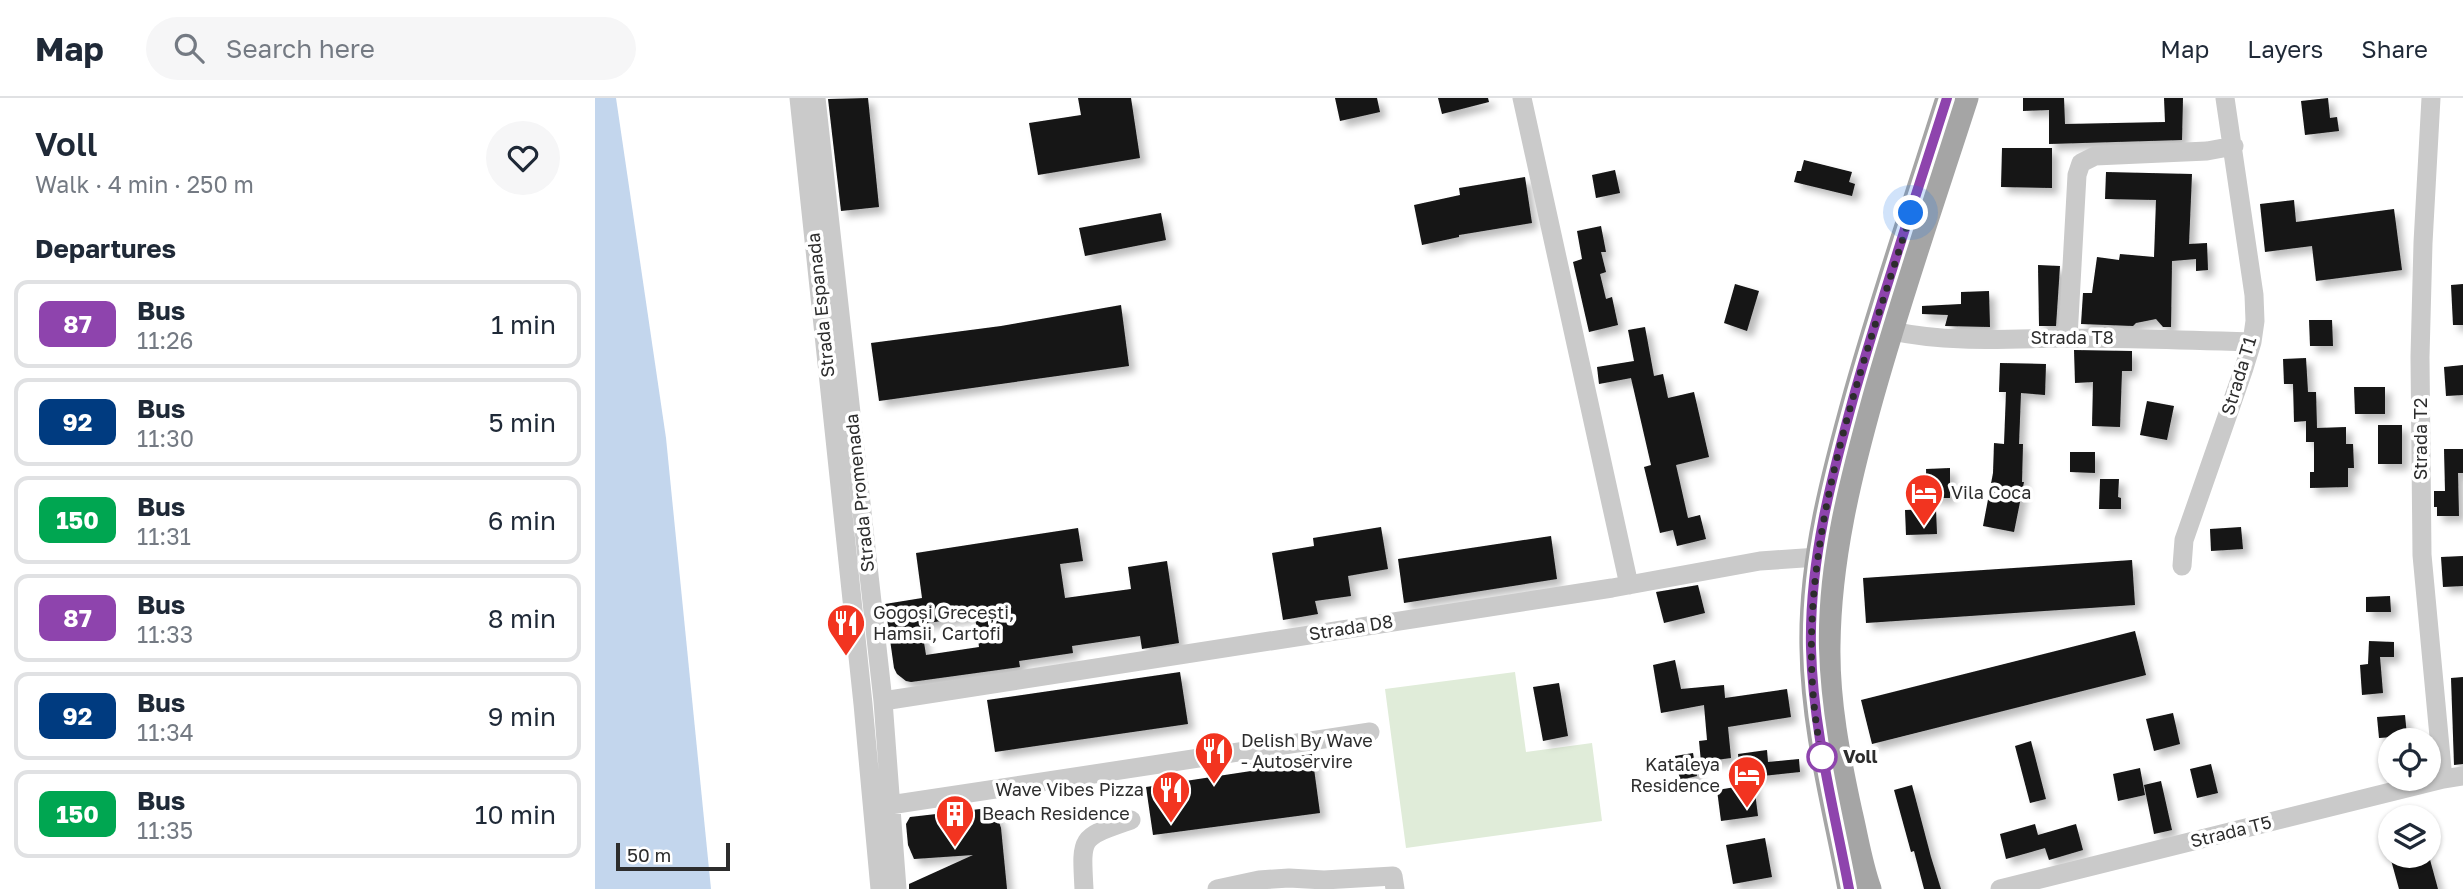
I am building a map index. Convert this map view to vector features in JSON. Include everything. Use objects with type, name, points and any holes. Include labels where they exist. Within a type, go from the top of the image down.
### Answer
[{"type":"main road","points":[[1849,889],[1822,761],[1812,680],[1812,618],[1818,557],[1827,500],[1856,391],[1947,98]]},
{"type":"main road","points":[[1870,889],[1834,724],[1829,646],[1833,579],[1841,522],[1857,453],[1892,331],[1967,98]]},
{"type":"street","name":"Strada Espanada","points":[[799,98],[880,889]]},
{"type":"street","name":"Strada Promenada","points":[[816,98],[883,701],[897,889]]},
{"type":"street","name":"Strada T1","points":[[2182,566],[2184,540],[2194,506],[2252,342],[2255,321],[2254,295],[2234,146],[2225,98]]},
{"type":"street","name":"Strada T2","points":[[2431,98],[2420,357],[2422,542],[2453,777]]},
{"type":"street","points":[[1528,100],[1629,585]]},
{"type":"street","points":[[2068,338],[2077,175],[2081,163],[2095,156],[2207,151],[2234,146]]},
{"type":"street","name":"Strada T8","points":[[1892,331],[1958,339],[2068,338],[2252,342]]},
{"type":"street","name":"Strada D8","points":[[883,701],[1629,585],[1760,561],[1818,557]]},
{"type":"street","points":[[890,805],[1370,732]]},
{"type":"street","name":"Strada T5","points":[[2000,889],[2453,777]]},
{"type":"street","points":[[1084,889],[1082,855],[1086,840],[1093,833],[1131,820]]},
{"type":"street","points":[[1217,889],[1259,880],[1393,876],[1395,889]]},
{"type":"green space","points":[[1515,672],[1526,752],[1592,743],[1602,821],[1406,848],[1385,689]]},
{"type":"water","points":[[595,98],[616,98],[666,438],[711,889],[595,889]]},
{"type":"building","points":[[868,98],[879,207],[841,211],[828,99]]},
{"type":"building","points":[[1078,98],[1131,98],[1140,158],[1038,175],[1029,123],[1081,115]]},
{"type":"building","points":[[1335,98],[1377,98],[1380,112],[1340,121]]},
{"type":"building","points":[[1438,98],[1488,98],[1489,102],[1442,114]]},
{"type":"building","points":[[2023,98],[2064,98],[2065,124],[2165,122],[2164,98],[2183,98],[2182,140],[2049,144],[2049,110],[2023,111]]},
{"type":"building","points":[[2328,98],[2330,118],[2337,117],[2339,131],[2305,135],[2301,101]]},
{"type":"building","points":[[2002,148],[2052,148],[2052,188],[2001,187]]},
{"type":"building","points":[[1804,160],[1852,172],[1849,182],[1855,184],[1852,196],[1794,182]]},
{"type":"building","points":[[1615,170],[1620,193],[1596,198],[1592,175]]},
{"type":"building","points":[[2106,172],[2192,174],[2189,244],[2207,243],[2208,270],[2196,271],[2196,259],[2172,261],[2171,327],[2163,327],[2156,319],[2133,326],[2081,324],[2083,293],[2092,293],[2097,257],[2119,260],[2120,254],[2154,257],[2156,200],[2105,199]]},
{"type":"building","points":[[1525,177],[1532,223],[1459,235],[1422,245],[1414,205],[1460,195],[1459,188]]},
{"type":"building","points":[[2294,200],[2296,222],[2394,209],[2402,270],[2316,281],[2312,246],[2265,252],[2260,204]]},
{"type":"building","points":[[1161,213],[1166,240],[1085,256],[1079,228]]},
{"type":"building","points":[[1601,226],[1606,252],[1601,252],[1606,272],[1600,274],[1606,299],[1612,297],[1618,325],[1589,332],[1573,262],[1582,259],[1577,231]]},
{"type":"building","points":[[2038,265],[2060,266],[2056,326],[2039,326]]},
{"type":"building","points":[[1735,284],[1759,291],[1747,331],[1724,323]]},
{"type":"building","points":[[2463,284],[2463,325],[2453,325],[2451,285]]},
{"type":"building","points":[[1989,291],[1990,327],[1945,326],[1948,315],[1922,314],[1922,306],[1961,304],[1961,292]]},
{"type":"building","points":[[1121,305],[1129,366],[879,401],[871,343],[1001,326]]},
{"type":"building","points":[[2309,320],[2332,320],[2333,346],[2310,346]]},
{"type":"building","points":[[1645,327],[1654,376],[1663,374],[1668,398],[1694,392],[1709,457],[1676,465],[1688,518],[1700,515],[1706,539],[1677,546],[1673,530],[1660,533],[1644,467],[1651,465],[1631,378],[1599,384],[1597,367],[1634,361],[1628,330]]},
{"type":"building","points":[[2074,350],[2132,351],[2132,371],[2122,371],[2120,427],[2092,426],[2093,382],[2075,383]]},
{"type":"building","points":[[2306,358],[2308,392],[2316,392],[2317,428],[2346,427],[2346,444],[2353,444],[2354,468],[2348,468],[2348,487],[2310,488],[2310,472],[2314,472],[2314,442],[2306,442],[2306,421],[2294,422],[2293,384],[2284,384],[2283,359]]},
{"type":"building","points":[[2000,363],[2046,364],[2045,395],[2021,393],[2019,444],[2023,444],[2024,482],[2014,532],[1983,526],[1993,473],[1994,443],[2004,444],[2006,392],[1999,392]]},
{"type":"building","points":[[2463,365],[2463,395],[2446,396],[2444,367]]},
{"type":"building","points":[[2354,387],[2385,387],[2385,414],[2355,414]]},
{"type":"building","points":[[2147,401],[2174,406],[2167,440],[2140,435]]},
{"type":"building","points":[[2378,425],[2402,425],[2402,464],[2378,464]]},
{"type":"building","points":[[2444,449],[2463,449],[2463,473],[2458,473],[2459,516],[2437,516],[2437,507],[2434,507],[2434,491],[2445,491]]},
{"type":"building","points":[[2070,452],[2095,452],[2095,473],[2070,472]]},
{"type":"building","points":[[1950,468],[1950,498],[1927,498],[1926,469]]},
{"type":"building","points":[[2100,479],[2119,479],[2118,497],[2121,498],[2121,509],[2099,509]]},
{"type":"building","points":[[1936,509],[1937,534],[1906,535],[1905,510]]},
{"type":"building","points":[[1381,527],[1388,569],[1348,576],[1351,596],[1315,601],[1318,614],[1283,620],[1272,553],[1314,546],[1313,538]]},
{"type":"building","points":[[2241,527],[2243,549],[2211,551],[2210,529]]},
{"type":"building","points":[[1078,528],[1083,561],[1060,564],[1065,598],[1131,589],[1128,567],[1167,561],[1179,643],[1142,649],[1140,636],[1072,646],[1073,653],[1019,661],[1020,667],[906,681],[894,668],[885,604],[922,598],[916,553]],"holes":[[[975,616],[979,647],[926,655],[921,624]]]},
{"type":"building","points":[[1551,536],[1557,579],[1404,603],[1398,559]]},
{"type":"building","points":[[2463,556],[2463,586],[2443,587],[2441,557]]},
{"type":"building","points":[[2132,560],[2135,605],[1866,623],[1863,578]]},
{"type":"building","points":[[1698,585],[1705,613],[1664,623],[1656,592]]},
{"type":"building","points":[[2390,596],[2391,612],[2366,612],[2366,597]]},
{"type":"building","points":[[2135,631],[2146,675],[1872,744],[1861,700]]},
{"type":"building","points":[[2369,641],[2394,642],[2394,657],[2380,657],[2383,693],[2362,695],[2360,665],[2368,664]]},
{"type":"building","points":[[1675,660],[1681,689],[1724,685],[1725,698],[1787,689],[1791,717],[1728,727],[1731,758],[1701,762],[1699,741],[1707,740],[1704,705],[1661,713],[1653,665]]},
{"type":"building","points":[[1180,672],[1188,724],[995,752],[987,700]]},
{"type":"building","points":[[2463,677],[2463,764],[2454,765],[2451,678]]},
{"type":"building","points":[[1559,683],[1568,736],[1543,741],[1533,687]]},
{"type":"building","points":[[2173,713],[2180,744],[2154,751],[2146,719]]},
{"type":"building","points":[[2405,715],[2406,728],[2378,728],[2377,717]]},
{"type":"building","points":[[2031,741],[2046,799],[2030,803],[2015,746]]},
{"type":"building","points":[[1767,750],[1768,762],[1799,759],[1800,772],[1753,777],[1758,816],[1721,821],[1717,790],[1742,786],[1738,754]]},
{"type":"building","points":[[1693,753],[1697,776],[1680,780],[1675,756]]},
{"type":"building","points":[[1312,754],[1320,813],[1153,835],[1146,787],[1251,771],[1250,763]]},
{"type":"building","points":[[2211,764],[2218,793],[2197,798],[2190,769]]},
{"type":"building","points":[[2140,768],[2145,795],[2118,801],[2113,774]]},
{"type":"building","points":[[2161,781],[2172,830],[2154,834],[2144,785]]},
{"type":"building","points":[[1912,785],[1941,889],[1924,889],[1914,851],[1911,852],[1894,790]]},
{"type":"building","name":"Beach Residence","points":[[989,808],[997,816],[1001,828],[1007,889],[909,889],[909,884],[973,855],[914,859],[908,845],[906,824],[910,817]]},
{"type":"building","points":[[2035,824],[2038,835],[2076,824],[2083,850],[2049,860],[2045,848],[2006,859],[2000,834]]},
{"type":"building","points":[[1765,838],[1772,877],[1733,884],[1726,845]]},
{"type":"building","points":[[2393,868],[2432,868],[2438,889],[2399,889]]},
{"type":"bus line","name":"87","points":[[1849,889],[1817,728],[1812,680],[1812,618],[1818,557],[1827,500],[1862,368],[1947,98]]},
{"type":"place","name":"Vila Coca","points":[[1924,527]]},
{"type":"place","name":"Gogoși Grecești, Hamsii, Cartofi","points":[[846,657]]},
{"type":"place","name":"Voll","points":[[1822,757]]},
{"type":"place","name":"Delish By Wave - Autoservire","points":[[1214,785]]},
{"type":"place","name":"Kataleya Residence","points":[[1747,809]]},
{"type":"place","name":"Wave Vibes Pizza","points":[[1171,824]]},
{"type":"place","name":"Beach Residence","points":[[955,848]]},
{"type":"route","points":[[1822,757],[1812,680],[1811,645],[1815,580],[1823,523],[1839,450],[1862,368],[1911,213]]}]
